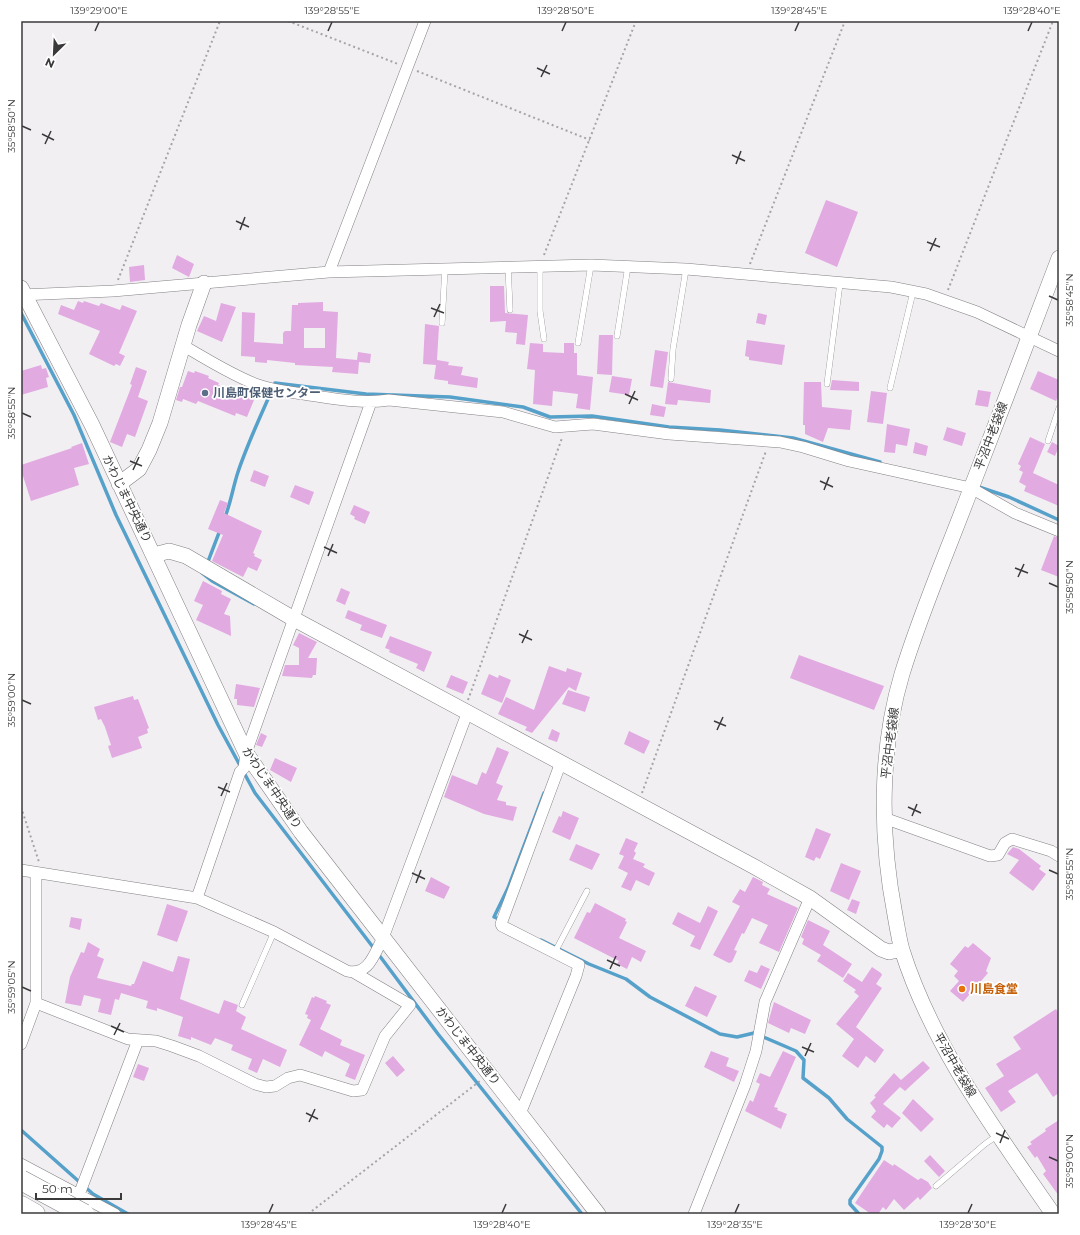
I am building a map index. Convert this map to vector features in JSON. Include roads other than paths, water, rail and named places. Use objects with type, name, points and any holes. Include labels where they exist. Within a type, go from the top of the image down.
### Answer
[{"type":"highway","points":[[21,1180],[84,1214]]},
{"type":"highway","points":[[21,1206],[35,1214]]},
{"type":"street","points":[[329,272],[425,21]]},
{"type":"street","name":"平沼中老袋線","points":[[1053,1214],[998,1135],[970,1091],[933,1026],[902,949],[892,898],[886,856],[884,818],[889,738],[901,676],[925,608],[1059,258]]},
{"type":"street","points":[[22,293],[114,291],[329,272],[508,266],[591,265],[686,269],[891,287],[945,300],[977,312],[1059,351]]},
{"type":"street","points":[[119,484],[139,469],[150,450],[160,423],[182,345],[204,283]]},
{"type":"street","name":"かわじま中央通り","points":[[22,293],[92,425],[246,753],[378,947],[489,1074],[598,1214]]},
{"type":"street","points":[[182,345],[225,370],[258,385],[280,391],[371,402],[388,400],[503,412],[555,427],[593,424],[669,434],[770,441],[803,447],[850,461],[971,488],[1015,513],[1059,531]]},
{"type":"street","points":[[197,898],[242,770],[246,753],[371,402]]},
{"type":"street","points":[[154,555],[169,551],[186,556],[294,619],[466,710],[810,898],[881,949],[889,952],[902,949]]},
{"type":"street","points":[[355,973],[362,971],[367,967],[378,947],[466,710]]},
{"type":"street","points":[[520,1114],[576,976],[579,965],[502,926],[501,924],[561,762]]},
{"type":"street","points":[[884,818],[990,856],[998,856],[1005,843],[1012,839],[1059,856]]},
{"type":"street","points":[[21,870],[197,898],[274,932],[347,971],[355,973],[410,1005],[384,1036],[362,1090],[352,1091],[300,1075],[288,1078],[275,1086],[266,1087],[255,1084],[199,1056],[156,1042],[128,1040],[36,1003]]},
{"type":"street","points":[[21,1044],[36,1003],[39,874]]},
{"type":"street","points":[[694,1214],[745,1085],[756,1051],[765,1002],[810,898]]},
{"type":"street","points":[[72,1214],[138,1040]]},
{"type":"street","points":[[21,1164],[115,1214]]},
{"type":"lane","points":[[578,344],[591,265]]},
{"type":"lane","points":[[508,266],[510,310]]},
{"type":"lane","points":[[540,266],[540,311],[544,339]]},
{"type":"lane","points":[[618,336],[628,266]]},
{"type":"lane","points":[[442,323],[445,268]]},
{"type":"lane","points":[[671,379],[673,349],[686,269]]},
{"type":"lane","points":[[827,384],[840,283]]},
{"type":"lane","points":[[890,388],[913,292]]},
{"type":"lane","points":[[1048,441],[1059,408]]},
{"type":"lane","points":[[555,952],[587,891]]},
{"type":"lane","points":[[242,1005],[274,932]]},
{"type":"lane","points":[[936,1186],[979,1148],[998,1135]]},
{"type":"waterway","points":[[21,313],[74,415],[116,515],[218,725],[255,793],[438,1034],[582,1214]]},
{"type":"waterway","points":[[225,517],[242,461],[275,383],[366,394],[450,397],[523,407],[550,417],[592,416],[669,427],[720,430],[793,438],[880,462]]},
{"type":"waterway","points":[[979,487],[1009,497],[1059,520]]},
{"type":"waterway","points":[[207,564],[220,530]]},
{"type":"waterway","points":[[202,573],[212,581],[254,604]]},
{"type":"waterway","points":[[501,920],[494,917],[508,888],[544,793]]},
{"type":"waterway","points":[[541,940],[589,964],[626,979],[650,997],[720,1034],[737,1037],[754,1033],[796,1051],[804,1060],[803,1078],[829,1098],[847,1119],[882,1147],[879,1159],[850,1200],[850,1204],[859,1214]]},
{"type":"waterway","points":[[21,1130],[93,1194],[128,1214]]},
{"type":"place","name":"川島町保健センター","points":[[205,393]]},
{"type":"place","name":"川島食堂","points":[[962,989]]}]
